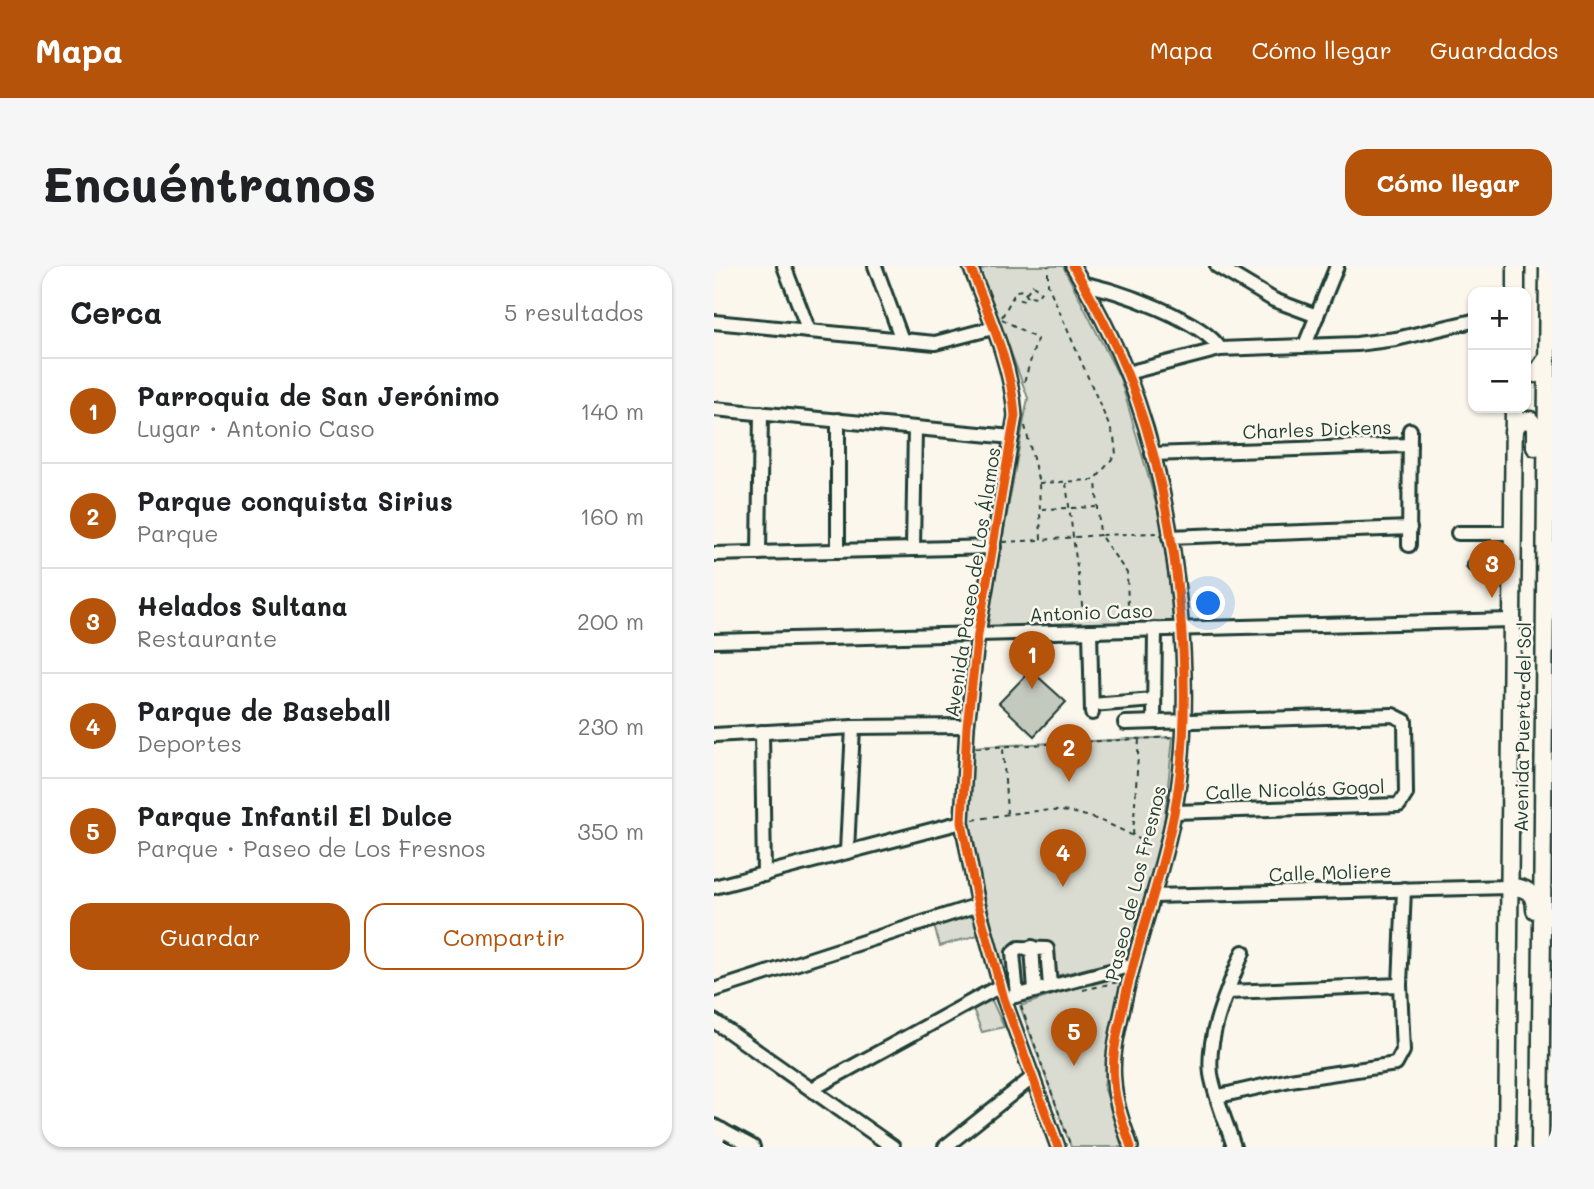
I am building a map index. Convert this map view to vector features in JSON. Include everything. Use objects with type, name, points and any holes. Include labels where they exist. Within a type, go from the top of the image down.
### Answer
[{"type":"main road","points":[[1516,266],[1516,287]]},
{"type":"main road","name":"Avenida Puerta del Sol","points":[[1536,1144],[1546,1025],[1546,999],[1540,981],[1548,623],[1544,487],[1550,283],[1548,266]]},
{"type":"main road","points":[[1531,372],[1536,374],[1547,358]]},
{"type":"main road","name":"Avenida Puerta del Sol","points":[[1507,1147],[1514,413]]},
{"type":"main road","points":[[1513,432],[1520,421],[1525,419],[1534,423],[1537,464],[1544,487]]},
{"type":"main road","points":[[1508,887],[1526,889],[1535,902],[1533,968],[1540,981]]},
{"type":"main road","points":[[1508,1110],[1516,1147]]},
{"type":"street","points":[[784,266],[809,331]]},
{"type":"street","points":[[875,266],[902,340]]},
{"type":"street","name":"Avenida Paseo de Los Álamos","points":[[970,266],[993,328],[1014,400],[1012,437],[978,634],[967,726],[962,822],[978,905],[1002,992],[1058,1147]]},
{"type":"street","name":"Paseo de Los Fresnos","points":[[1073,266],[1127,373],[1152,454],[1169,537],[1181,629],[1182,719],[1174,813],[1133,965],[1117,1037],[1113,1070],[1116,1097],[1131,1147]]},
{"type":"street","points":[[1217,266],[1274,300],[1317,316]]},
{"type":"street","points":[[1305,345],[1337,266]]},
{"type":"street","points":[[1083,284],[1107,288],[1204,330],[1220,349]]},
{"type":"street","points":[[714,322],[935,343],[993,328]]},
{"type":"street","points":[[1127,373],[1220,349],[1396,339],[1468,322]]},
{"type":"street","points":[[714,409],[1012,437]]},
{"type":"street","points":[[759,553],[761,414]]},
{"type":"street","points":[[838,421],[838,551]]},
{"type":"street","points":[[913,549],[915,428]]},
{"type":"street","points":[[1410,430],[1410,445]]},
{"type":"street","name":"Charles Dickens","points":[[1152,454],[1410,445],[1409,545]]},
{"type":"street","points":[[1169,537],[1410,528]]},
{"type":"street","points":[[1458,533],[1511,533]]},
{"type":"street","points":[[714,554],[995,545]]},
{"type":"street","points":[[1474,565],[1511,565]]},
{"type":"street","name":"Antonio Caso","points":[[714,641],[1512,620]]},
{"type":"street","points":[[1154,720],[1155,629]]},
{"type":"street","points":[[1087,631],[1092,709],[1154,700]]},
{"type":"street","name":"Calle Nicolás Gogol","points":[[1174,813],[1391,806],[1399,805],[1406,794],[1408,728],[1401,717],[1354,715],[1182,719]]},
{"type":"street","points":[[1125,723],[1182,719]]},
{"type":"street","points":[[714,735],[853,727],[967,726]]},
{"type":"street","points":[[847,851],[853,727]]},
{"type":"street","points":[[762,732],[764,875]]},
{"type":"street","points":[[714,887],[962,822]]},
{"type":"street","name":"Calle Moliere","points":[[1153,896],[1508,887]]},
{"type":"street","points":[[1219,1096],[1290,1080],[1396,1064],[1403,1051],[1400,985],[1404,889]]},
{"type":"street","points":[[714,990],[978,905]]},
{"type":"street","points":[[1032,947],[1035,990]]},
{"type":"street","points":[[1019,1000],[1013,953],[1019,948],[1048,949],[1050,986]]},
{"type":"street","points":[[1234,1147],[1212,1074],[1211,1060],[1228,992],[1243,952]]},
{"type":"street","points":[[1019,1000],[1035,990],[1133,965]]},
{"type":"street","points":[[1228,992],[1400,985]]},
{"type":"street","points":[[812,1089],[1002,992],[1019,1000]]},
{"type":"street","points":[[714,1021],[892,1147]]},
{"type":"street","points":[[944,1147],[1033,1077]]},
{"type":"street","points":[[714,1147],[718,1128],[753,1147]]},
{"type":"path","points":[[1048,266],[1048,285],[1114,437],[1116,454],[1096,480],[1100,535],[1127,573],[1128,607],[1143,619]]},
{"type":"path","points":[[1013,299],[1024,300],[1028,287],[1032,285],[1039,288],[1048,285]]},
{"type":"path","points":[[1022,389],[1037,339],[1001,318],[1016,291],[1023,290],[1026,295],[1038,297],[1041,291],[1039,288]]},
{"type":"path","points":[[1024,420],[1039,483],[1041,540]]},
{"type":"path","points":[[1039,483],[1096,480]]},
{"type":"path","points":[[1066,482],[1087,631]]},
{"type":"path","points":[[1041,509],[1098,507]]},
{"type":"path","points":[[995,545],[1073,536],[1160,533],[1169,537]]},
{"type":"path","points":[[966,749],[1181,737]]},
{"type":"path","points":[[1133,835],[1139,738]]},
{"type":"path","points":[[1003,747],[1007,814]]},
{"type":"path","points":[[962,822],[1007,814],[1062,809],[1079,812],[1133,835],[1164,852]]},
{"type":"path","points":[[1073,993],[1125,980]]},
{"type":"path","points":[[1019,1000],[1071,1147]]},
{"type":"shaded area","points":[[989,266],[1063,266],[1120,378],[1160,517],[1175,623],[986,629],[1028,398],[980,270]]},
{"type":"shaded area","points":[[1173,737],[1162,844],[1125,959],[1007,988],[969,831],[971,747]]},
{"type":"shaded area","points":[[973,914],[978,935],[940,946],[934,926]]},
{"type":"shaded area","points":[[1128,976],[1109,1046],[1104,1087],[1125,1147],[1071,1147],[1020,1006],[1074,988]]},
{"type":"shaded area","points":[[989,994],[1004,1027],[982,1032],[972,1006]]},
{"type":"building","points":[[1020,655],[1038,655],[1035,674],[1066,702],[1034,736],[999,703],[1026,675],[1020,670]]},
{"type":"cycle path","points":[[970,266],[1004,359],[1015,416],[978,634],[967,726],[962,822],[978,905],[1004,999],[1058,1147]]},
{"type":"cycle path","points":[[1073,266],[1124,365],[1151,446],[1173,549],[1183,659],[1181,765],[1174,813],[1130,978],[1115,1051],[1113,1071],[1116,1098],[1131,1147]]},
{"type":"place","name":"Helados Sultana","points":[[1492,598]]},
{"type":"place","name":"Parroquia de San Jerónimo","points":[[1032,689]]},
{"type":"place","name":"Parque conquista Sirius","points":[[1069,782]]},
{"type":"place","name":"Parque de Baseball","points":[[1063,887]]},
{"type":"place","name":"Parque Infantil El Dulce","points":[[1074,1066]]}]
